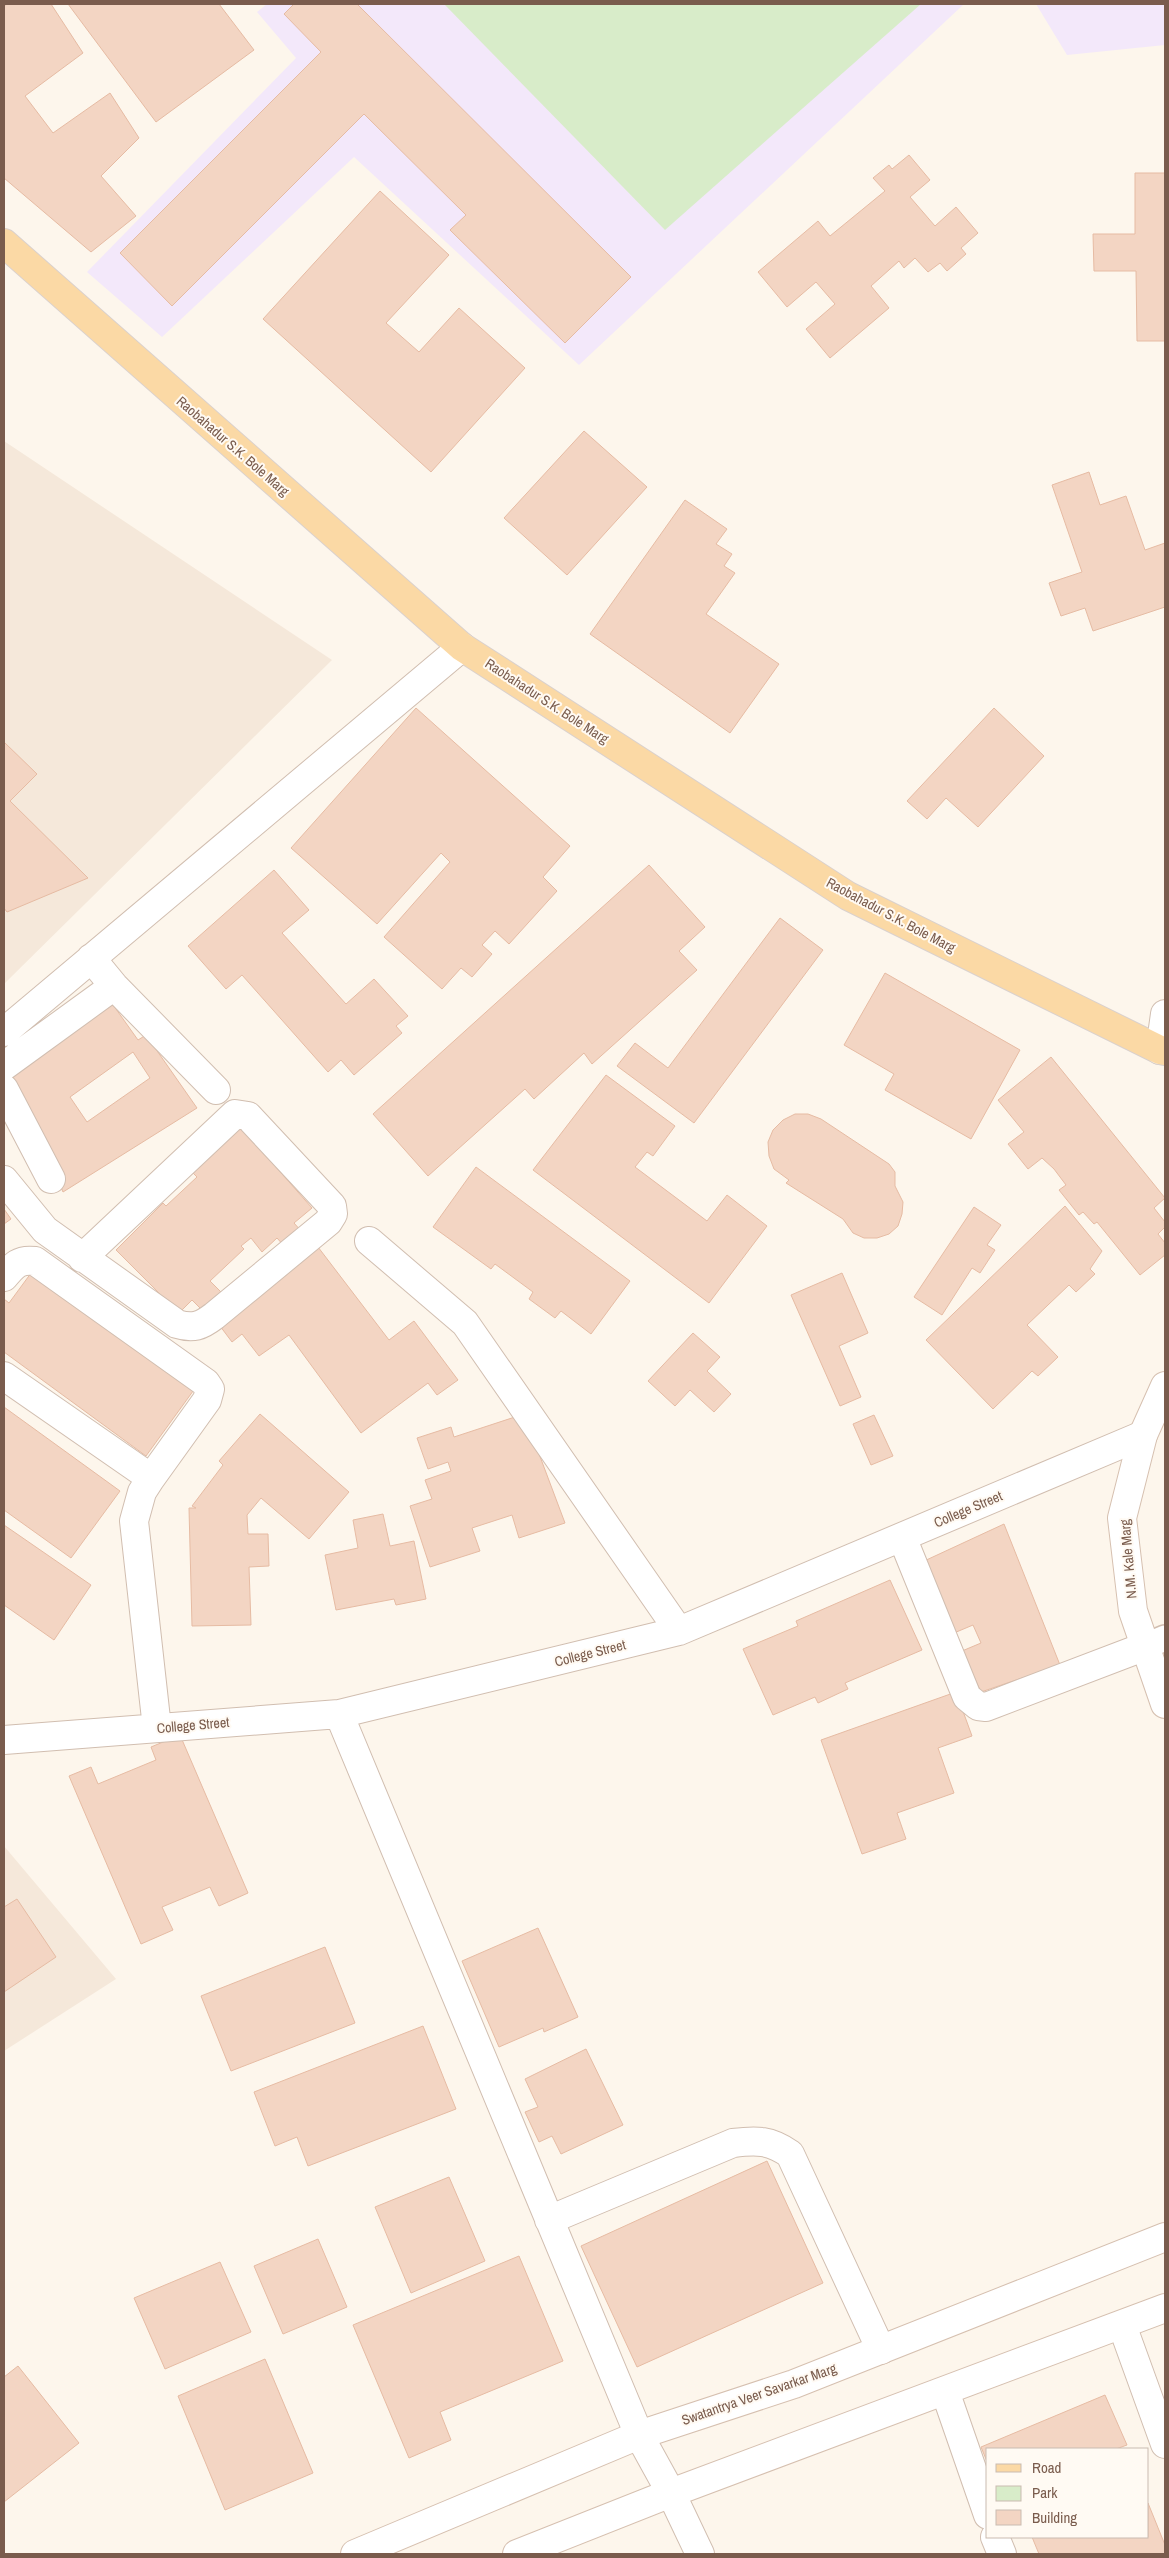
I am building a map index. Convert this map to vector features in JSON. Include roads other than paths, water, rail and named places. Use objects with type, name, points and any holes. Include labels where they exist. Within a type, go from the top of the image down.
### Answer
[{"type":"main road","name":"Raobahadur S.K. Bole Marg","points":[[4,242],[462,647],[848,896],[1163,1053]]},
{"type":"street","points":[[4,1032],[462,647]]},
{"type":"street","points":[[91,958],[114,986],[216,1090]]},
{"type":"street","points":[[4,1066],[114,986]]},
{"type":"street","points":[[1163,1053],[1165,1014]]},
{"type":"street","points":[[4,1089],[51,1179]]},
{"type":"street","points":[[4,1180],[44,1230],[82,1258],[177,1324],[189,1328],[203,1324],[214,1316],[328,1222],[333,1214],[332,1206],[248,1116],[235,1114],[82,1258]]},
{"type":"street","points":[[369,1241],[465,1323],[679,1631]]},
{"type":"street","points":[[4,1277],[16,1262],[35,1261],[206,1383],[210,1389],[207,1400],[142,1492],[134,1520],[157,1728]]},
{"type":"street","points":[[4,1376],[151,1478]]},
{"type":"street","name":"N.M. Kale Marg","points":[[1165,1386],[1143,1435],[1122,1518],[1133,1611],[1156,1642],[1165,1704]]},
{"type":"street","name":"College Street","points":[[4,1740],[339,1714],[679,1631],[1143,1435]]},
{"type":"street","points":[[902,1537],[967,1697],[978,1706],[986,1707],[1156,1642]]},
{"type":"street","points":[[339,1714],[639,2435],[671,2493],[700,2554]]},
{"type":"street","points":[[549,2220],[733,2143],[756,2140],[777,2145],[790,2154],[881,2350]]},
{"type":"street","name":"Swatantrya Veer Savarkar Marg","points":[[355,2554],[639,2435],[794,2384],[1165,2237]]},
{"type":"street","points":[[517,2554],[671,2493],[1165,2308]]},
{"type":"street","points":[[1122,2325],[1165,2444]]},
{"type":"street","points":[[945,2391],[986,2509]]},
{"type":"street","points":[[996,2538],[1002,2554]]}]
